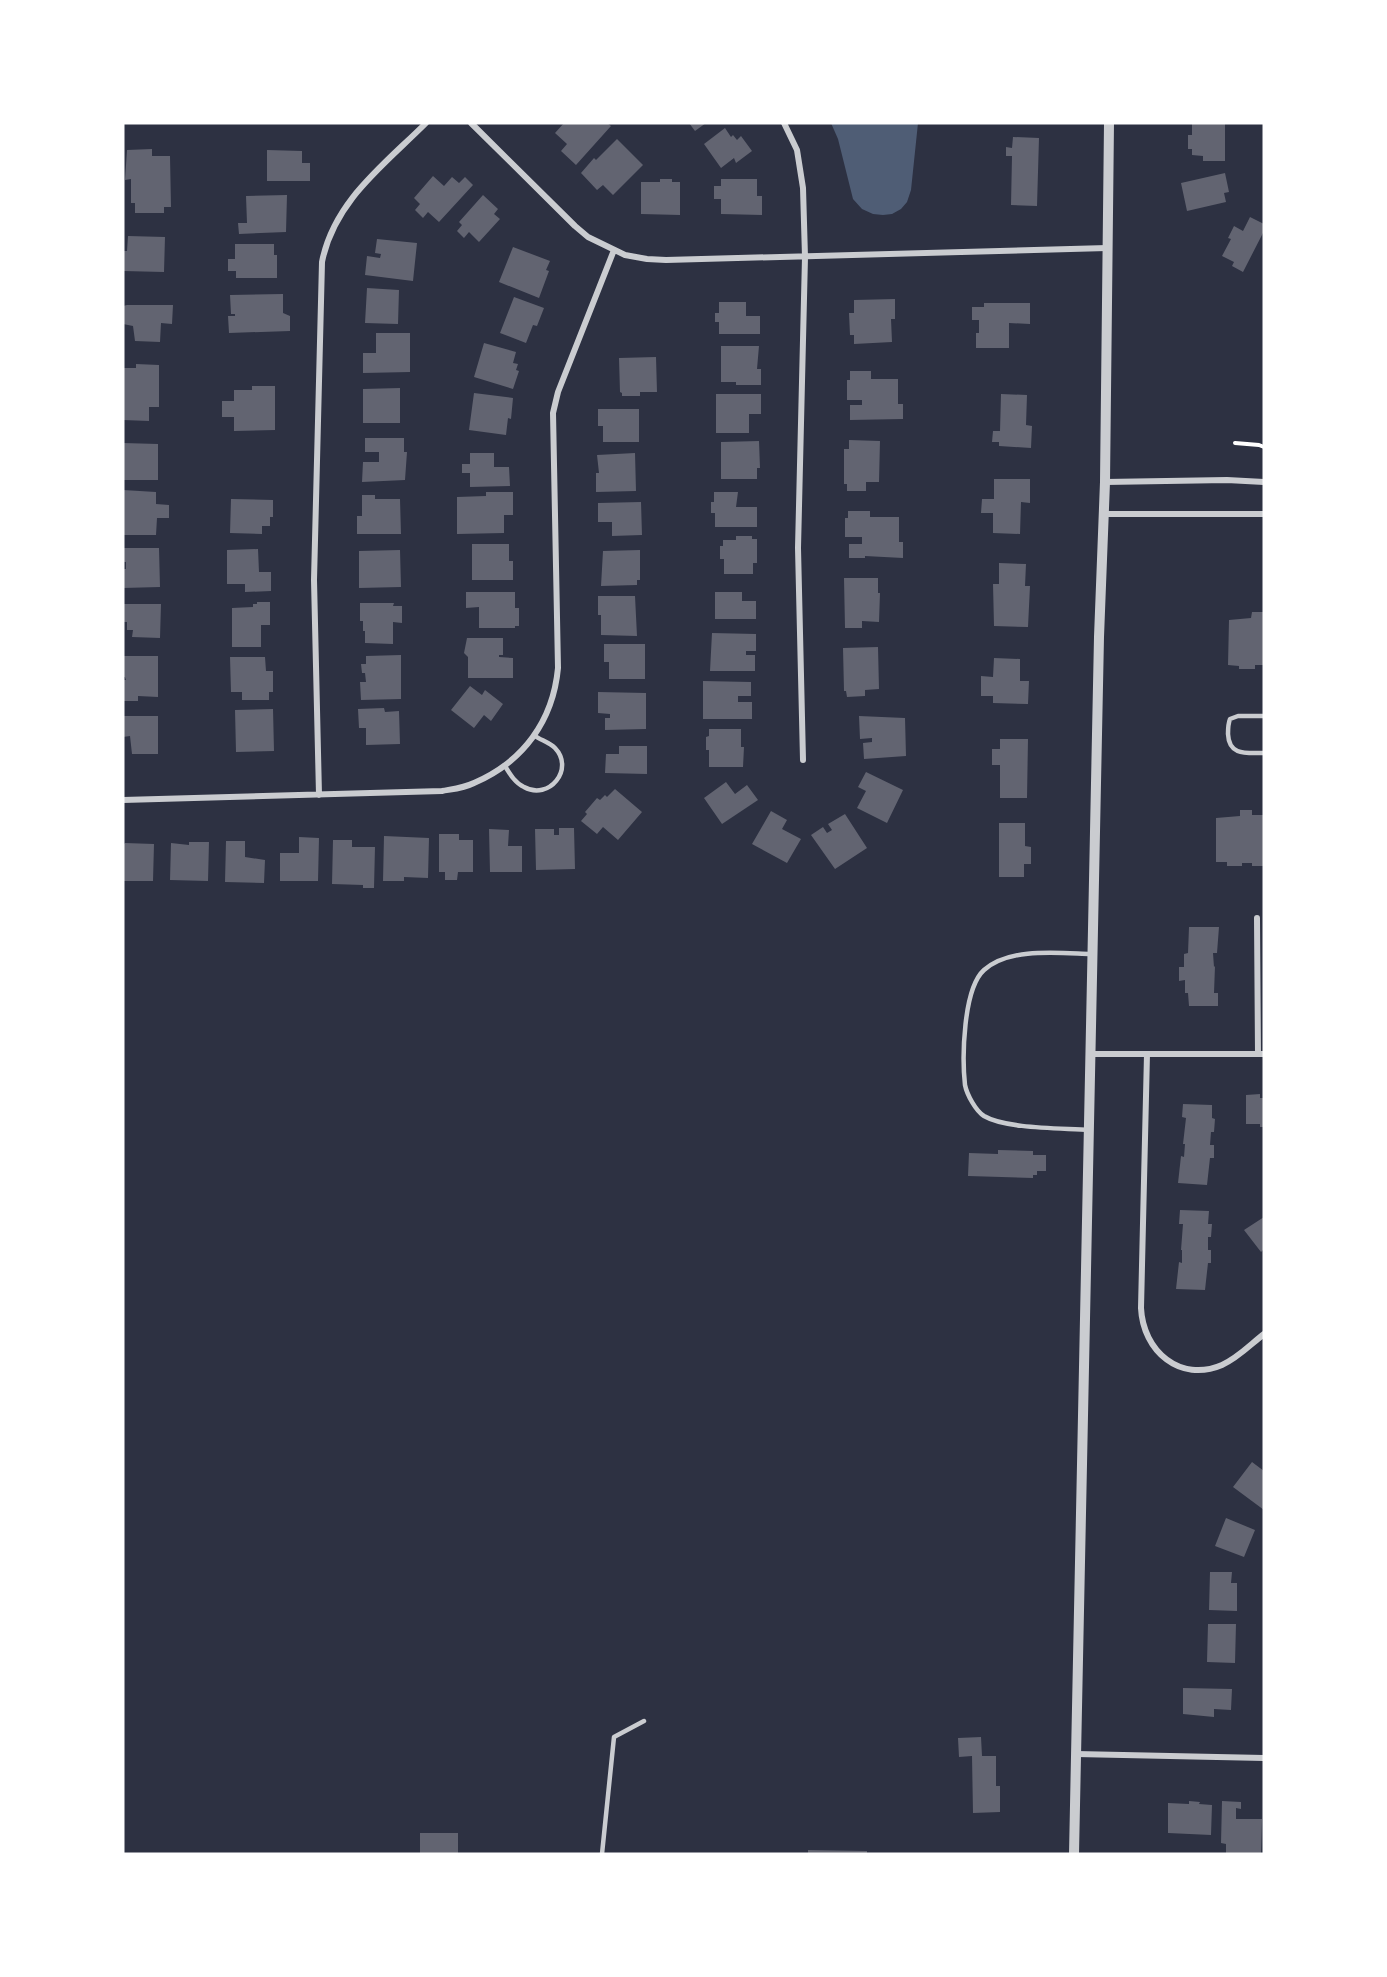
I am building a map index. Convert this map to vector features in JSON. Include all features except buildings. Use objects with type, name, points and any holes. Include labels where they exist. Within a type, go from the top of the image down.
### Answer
[{"type":"street","points":[[319,795],[314,580],[322,262],[332,228],[347,203],[426,123]]},
{"type":"street","points":[[471,123],[588,237],[625,255],[647,260],[1107,248]]},
{"type":"street","points":[[784,123],[797,150],[802,173],[805,256],[798,548],[803,760]]},
{"type":"street","points":[[1074,1854],[1099,637],[1105,482],[1109,123]]},
{"type":"street","points":[[123,800],[442,791],[474,784],[519,755],[535,736],[551,703],[558,668],[553,413],[558,392],[614,250]]},
{"type":"street","points":[[1105,482],[1227,480],[1264,482]]},
{"type":"street","points":[[1104,514],[1264,514]]},
{"type":"street","points":[[1092,1054],[1261,1054],[1257,918]]},
{"type":"street","points":[[1147,1054],[1141,1315],[1144,1330],[1159,1354],[1179,1366],[1203,1370],[1220,1366],[1231,1360],[1264,1334]]},
{"type":"street","points":[[1076,1754],[1264,1758]]},
{"type":"lane","points":[[1264,716],[1238,716],[1230,719],[1228,724],[1228,745],[1231,748],[1238,752],[1264,753]]},
{"type":"lane","points":[[505,766],[516,782],[524,788],[531,791],[542,791],[551,786],[560,776],[561,760],[556,749],[535,736]]},
{"type":"lane","points":[[1090,1130],[1010,1124],[983,1116],[965,1087],[965,1024],[968,1004],[976,982],[984,970],[1005,959],[1034,953],[1094,954]]},
{"type":"lane","points":[[602,1854],[614,1737],[644,1721]]},
{"type":"path","points":[[1234,443],[1264,447]]},
{"type":"water","points":[[831,123],[918,123],[911,190],[907,202],[901,209],[892,214],[873,214],[862,209],[853,199],[838,139]]}]
